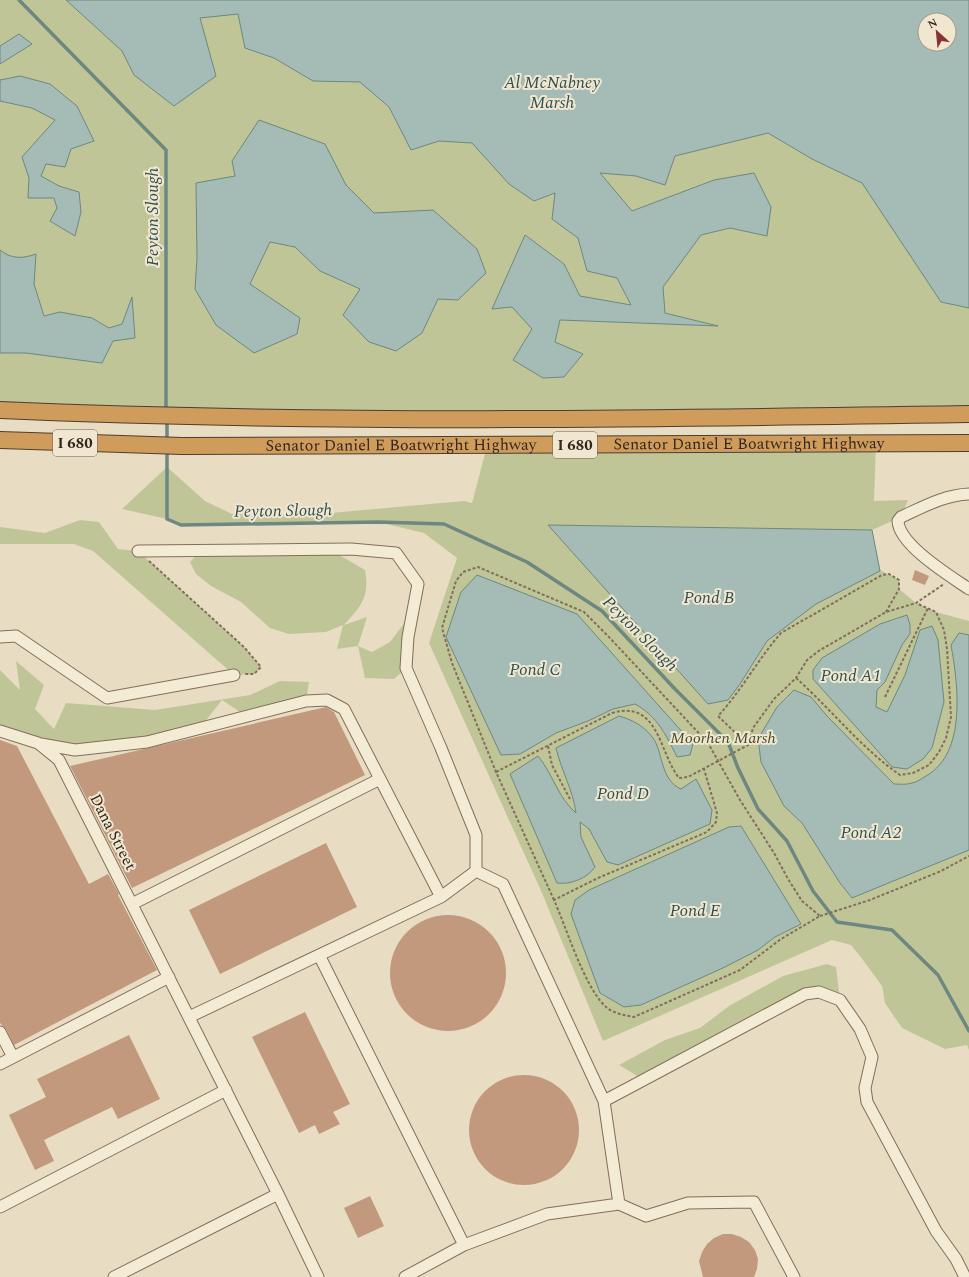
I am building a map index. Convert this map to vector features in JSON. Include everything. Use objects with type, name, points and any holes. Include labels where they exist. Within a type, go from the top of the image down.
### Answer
[{"type":"highway","name":"Senator Daniel E Boatwright Highway","points":[[0,410],[149,416],[562,420],[969,414]]},
{"type":"highway","name":"Senator Daniel E Boatwright Highway","points":[[0,440],[182,446],[969,443]]},
{"type":"street","points":[[969,494],[953,495],[901,517],[898,521],[898,529],[909,542],[942,571],[969,589]]},
{"type":"street","points":[[138,551],[351,549],[396,553],[418,584],[408,637],[406,668],[441,748],[476,835],[476,871]]},
{"type":"street","points":[[0,637],[16,636],[107,698],[234,674]]},
{"type":"street","points":[[38,743],[75,750],[128,745],[148,742],[306,701],[327,700],[344,709],[441,897]]},
{"type":"street","name":"Dana Street","points":[[0,731],[38,743],[59,760],[226,1090],[318,1277]]},
{"type":"street","points":[[132,904],[380,779]]},
{"type":"street","points":[[189,1017],[441,897],[476,871]]},
{"type":"street","points":[[476,871],[503,884],[604,1101],[619,1204]]},
{"type":"street","points":[[319,955],[464,1245]]},
{"type":"street","points":[[0,1064],[169,977]]},
{"type":"street","points":[[604,1101],[806,994],[819,992],[840,1000],[860,1029],[872,1057],[865,1088],[867,1102],[936,1231],[956,1259],[965,1277]]},
{"type":"street","points":[[0,1032],[13,1057]]},
{"type":"street","points":[[0,1207],[226,1090]]},
{"type":"street","points":[[114,1277],[278,1194]]},
{"type":"street","points":[[405,1277],[464,1245],[547,1214],[619,1204],[646,1216],[688,1203],[754,1202],[794,1277]]},
{"type":"path","points":[[138,551],[244,647],[261,667],[254,674],[234,674]]},
{"type":"path","points":[[820,916],[802,901],[774,853],[740,800],[708,743],[584,612],[478,567],[463,572],[456,581],[442,628],[452,663],[496,772],[554,900],[592,991],[604,1006],[620,1015],[634,1017],[740,970],[781,938],[820,916],[870,900],[920,880],[969,856]]},
{"type":"path","points":[[748,745],[718,716],[730,703],[770,646],[781,633],[882,576],[889,574],[899,580],[899,589],[886,612]]},
{"type":"path","points":[[496,772],[612,713],[632,710],[639,713],[657,732],[671,769],[679,778],[688,778],[718,760],[748,745],[753,728],[774,699],[796,678],[807,660],[820,650],[886,612],[916,603],[953,578]]},
{"type":"path","points":[[796,678],[883,764],[900,775],[913,773],[930,765],[946,738],[951,717],[947,649],[944,630],[936,612],[916,603]]},
{"type":"path","points":[[885,697],[928,608]]},
{"type":"path","points":[[548,746],[552,765],[570,801]]},
{"type":"path","points":[[554,900],[598,878],[707,832],[716,822],[717,813],[704,769]]},
{"type":"green space","points":[[0,0],[969,0],[969,414],[0,410]]},
{"type":"green space","name":"Moorhen Marsh","points":[[876,443],[874,501],[908,500],[901,517],[872,530],[880,570],[899,580],[899,589],[916,603],[936,612],[969,621],[969,1050],[967,1045],[945,1049],[902,1028],[885,1003],[882,986],[863,960],[851,945],[832,940],[603,1041],[542,893],[429,643],[457,558],[424,533],[378,522],[181,525],[167,519],[122,509],[167,467],[205,501],[232,514],[308,515],[464,501],[472,503],[487,446]]},
{"type":"green space","points":[[80,520],[99,522],[118,549],[138,551],[244,647],[261,667],[254,674],[234,675],[93,551],[74,544],[0,544],[0,527],[45,533]]},
{"type":"green space","points":[[329,549],[365,570],[366,587],[363,600],[344,625],[367,617],[358,646],[337,649],[343,625],[326,632],[289,634],[270,628],[241,602],[211,586],[196,574],[190,562],[201,550]]},
{"type":"green space","points":[[413,612],[406,668],[394,679],[365,678],[358,646],[372,652],[390,642]]},
{"type":"green space","points":[[16,661],[44,685],[35,709],[54,729],[66,703],[155,710],[250,695],[280,681],[309,682],[306,701],[246,716],[222,700],[200,728],[75,750],[0,731],[0,670],[20,690]]},
{"type":"green space","points":[[827,964],[836,967],[840,1000],[819,992],[644,1080],[619,1065],[665,1040],[700,1028],[729,1006],[783,976]]},
{"type":"water","name":"Al McNabney Marsh","points":[[66,0],[969,0],[969,308],[941,302],[862,183],[812,159],[768,133],[675,156],[665,185],[636,176],[600,173],[632,211],[714,180],[754,173],[771,207],[767,236],[730,228],[701,235],[663,287],[665,313],[718,326],[560,320],[555,342],[583,354],[564,377],[543,378],[513,360],[532,329],[512,307],[492,309],[525,235],[564,264],[580,296],[631,305],[617,278],[587,271],[578,238],[552,219],[555,193],[534,201],[509,184],[472,143],[439,141],[411,150],[389,107],[360,82],[313,81],[274,58],[245,48],[238,14],[200,18],[216,76],[174,106],[134,75],[122,51]]},
{"type":"water","points":[[19,34],[32,44],[0,64],[0,46]]},
{"type":"water","points":[[20,76],[50,84],[77,106],[94,141],[71,149],[65,167],[46,164],[41,176],[59,186],[79,192],[81,212],[75,236],[50,221],[57,208],[54,198],[28,198],[29,178],[22,157],[55,120],[32,108],[0,101],[0,80]]},
{"type":"water","points":[[259,120],[325,144],[346,185],[374,213],[433,210],[477,249],[486,273],[458,300],[438,299],[422,333],[396,351],[369,342],[343,315],[360,289],[320,271],[295,247],[270,242],[250,284],[300,318],[297,334],[254,353],[216,325],[195,289],[197,258],[196,183],[235,176],[232,161]]},
{"type":"water","points":[[0,250],[13,257],[26,257],[36,254],[34,284],[44,316],[60,312],[92,318],[109,328],[122,324],[132,297],[135,338],[113,341],[102,363],[26,353],[0,353]]},
{"type":"water","name":"Pond B","points":[[548,525],[872,530],[880,571],[816,604],[767,641],[728,700],[708,704]]},
{"type":"water","name":"Pond C","points":[[477,575],[577,614],[693,744],[690,755],[677,757],[665,734],[655,720],[635,704],[613,709],[588,721],[556,733],[520,754],[501,755],[446,637],[461,592]]},
{"type":"water","name":"Pond A1","points":[[907,615],[910,625],[910,634],[902,645],[885,682],[877,690],[876,707],[887,712],[905,675],[920,630],[932,626],[938,640],[944,702],[932,748],[923,759],[907,769],[892,767],[813,679],[813,670],[822,658],[880,624]]},
{"type":"water","name":"Pond A2","points":[[959,633],[969,635],[969,850],[852,898],[840,883],[802,823],[784,806],[761,762],[758,739],[777,707],[794,690],[811,697],[827,716],[894,784],[914,783],[926,776],[939,765],[948,751],[954,735],[957,698],[951,645]]},
{"type":"water","name":"Pond D","points":[[619,716],[638,724],[653,738],[659,750],[669,779],[674,785],[681,789],[696,779],[712,810],[710,824],[618,865],[607,862],[589,829],[580,822],[581,837],[595,867],[592,871],[578,880],[567,883],[557,883],[510,774],[538,756],[548,770],[560,793],[576,813],[556,748]]},
{"type":"water","name":"Pond E","points":[[741,826],[801,924],[775,937],[758,950],[725,967],[641,1005],[624,1007],[600,993],[571,914],[575,900],[589,890],[729,827]]},
{"type":"building","points":[[915,570],[929,576],[925,585],[912,580]]},
{"type":"building","points":[[326,707],[334,712],[365,775],[132,888],[70,766]]},
{"type":"building","points":[[0,740],[17,746],[89,884],[108,874],[157,970],[14,1045],[6,1029],[0,1023]]},
{"type":"building","points":[[326,843],[357,907],[220,974],[189,910]]},
{"type":"building","points":[[448,915],[459,916],[470,920],[489,932],[501,951],[505,962],[505,984],[501,995],[489,1014],[470,1026],[459,1030],[448,1031],[437,1030],[426,1026],[407,1014],[395,995],[391,984],[390,973],[391,962],[395,951],[407,932],[426,920],[437,916]]},
{"type":"building","points":[[305,1012],[350,1104],[333,1112],[340,1124],[319,1134],[315,1125],[299,1133],[252,1037]]},
{"type":"building","points":[[129,1035],[160,1099],[118,1119],[112,1107],[44,1140],[54,1161],[35,1170],[9,1115],[46,1097],[37,1079]]},
{"type":"building","points":[[524,1075],[545,1079],[555,1084],[563,1091],[570,1099],[575,1109],[579,1130],[575,1151],[570,1161],[563,1169],[555,1176],[545,1181],[524,1185],[503,1181],[493,1176],[485,1169],[478,1161],[473,1151],[469,1130],[473,1109],[478,1099],[485,1091],[493,1084],[503,1079]]},
{"type":"building","points":[[370,1196],[384,1226],[358,1238],[344,1208]]},
{"type":"building","points":[[723,1234],[732,1234],[741,1237],[749,1242],[755,1250],[758,1259],[754,1277],[703,1277],[699,1261],[702,1252],[707,1244],[714,1238]]},
{"type":"waterway","name":"Peyton Slough","points":[[19,0],[166,150],[166,411]]},
{"type":"waterway","name":"Peyton Slough","points":[[167,420],[167,441]]},
{"type":"waterway","name":"Peyton Slough","points":[[167,450],[167,519],[181,525],[378,522],[444,524],[527,562],[602,611],[675,689],[728,742],[738,768],[758,809],[787,841],[813,891],[837,922],[892,930],[938,975],[969,1031]]}]
